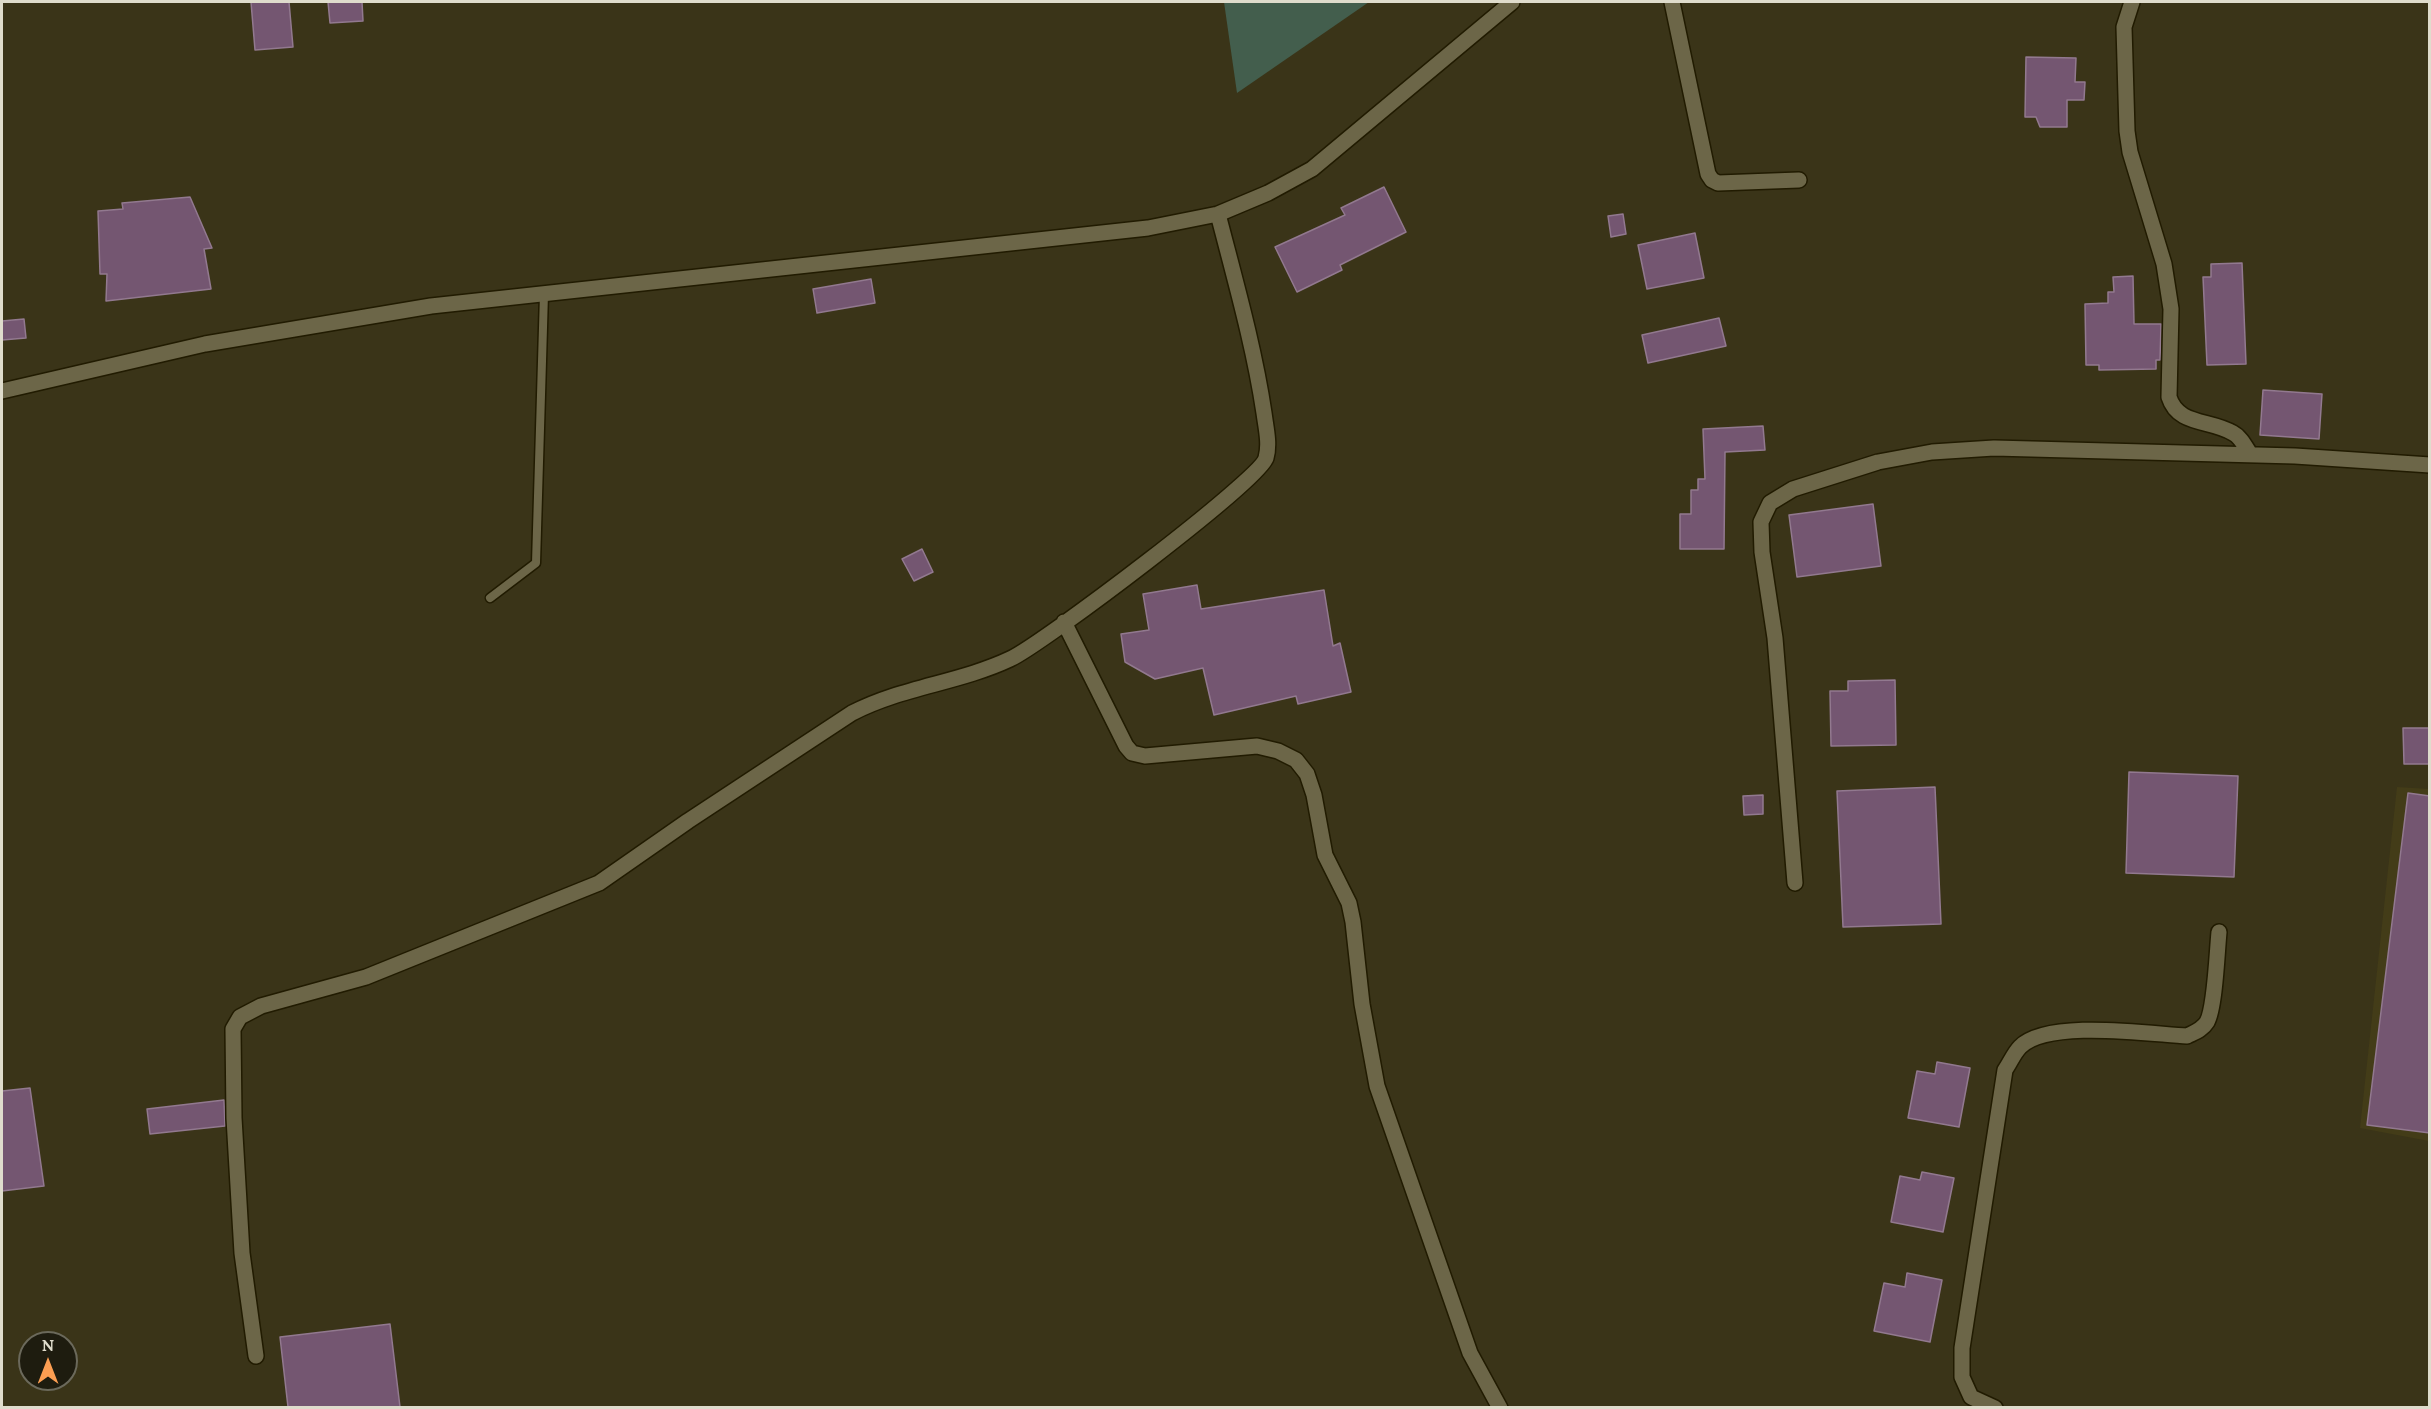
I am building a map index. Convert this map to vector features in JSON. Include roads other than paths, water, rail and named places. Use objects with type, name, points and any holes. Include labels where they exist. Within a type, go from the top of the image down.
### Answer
[{"type":"street","points":[[2,391],[205,344],[432,306],[1148,228],[1218,214],[1268,193],[1312,169],[1512,2]]},
{"type":"street","points":[[1672,2],[1708,174],[1712,180],[1718,183],[1799,180]]},
{"type":"street","points":[[2132,2],[2124,27],[2127,131],[2130,152],[2164,264],[2171,309],[2169,397],[2172,408],[2183,418],[2218,425],[2236,434],[2251,455]]},
{"type":"street","points":[[256,1356],[242,1253],[234,1118],[233,1029],[240,1017],[261,1006],[366,977],[599,883],[852,713],[876,701],[984,671],[1013,658],[1167,546],[1245,483],[1266,460],[1268,443],[1258,374],[1218,214]]},
{"type":"street","points":[[1796,883],[1775,638],[1762,552],[1761,522],[1770,503],[1793,489],[1878,462],[1932,452],[1994,448],[2251,455],[2430,465]]},
{"type":"street","points":[[1064,622],[1126,746],[1132,753],[1145,756],[1257,746],[1278,750],[1296,760],[1307,774],[1314,795],[1325,855],[1349,903],[1362,1004],[1377,1086],[1470,1353],[1500,1407]]},
{"type":"street","points":[[1995,1407],[1966,1402],[1962,1377],[1962,1348],[2005,1070],[2021,1046],[2044,1034],[2077,1029],[2187,1036],[2201,1029],[2208,1021],[2211,1007],[2219,932]]},
{"type":"lane","points":[[490,598],[536,563],[544,294]]}]
